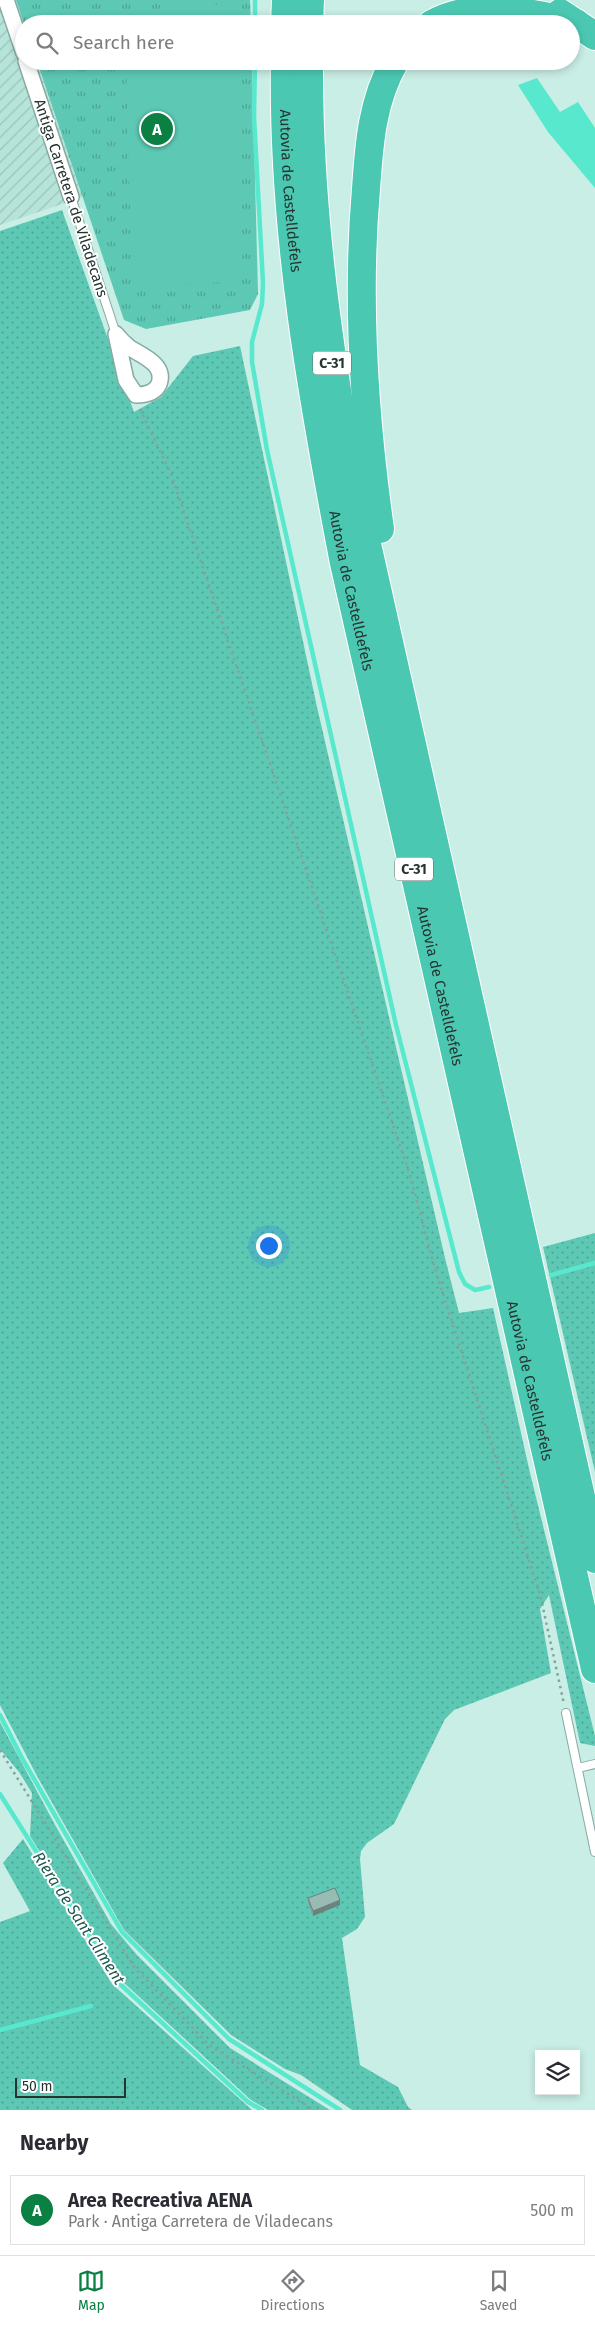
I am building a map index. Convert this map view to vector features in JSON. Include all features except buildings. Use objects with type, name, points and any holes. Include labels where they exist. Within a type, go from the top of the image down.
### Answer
[{"type":"highway","points":[[285,15],[286,0]]},
{"type":"highway","points":[[310,0],[310,15]]},
{"type":"highway","points":[[540,0],[562,15]]},
{"type":"highway","points":[[453,15],[460,12],[498,7],[539,15]]},
{"type":"highway","name":"Autovia de Castelldefels","points":[[285,70],[286,148],[299,304],[327,476],[344,563],[595,1669]]},
{"type":"highway","name":"Autovia de Castelldefels","points":[[309,70],[314,196],[323,302],[349,464],[369,561],[394,659],[595,1559]]},
{"type":"highway","points":[[390,70],[384,83],[374,117],[364,209],[361,310],[369,448],[394,659]]},
{"type":"street","points":[[6,0],[15,26]]},
{"type":"street","name":"Antiga Carretera de Viladecans","points":[[29,70],[71,197]]},
{"type":"street","points":[[116,334],[128,346],[157,366],[161,376],[158,386],[152,392],[136,395]]},
{"type":"street","name":"Antiga Carretera de Viladecans","points":[[116,334],[126,380],[136,395]]},
{"type":"lane","name":"Antiga Carretera de Viladecans","points":[[71,197],[116,334]]},
{"type":"lane","points":[[566,1713],[595,1852]]},
{"type":"lane","points":[[578,1768],[595,1764]]},
{"type":"path","points":[[136,395],[142,415],[171,474],[409,1172],[436,1269],[540,1594],[566,1713]]},
{"type":"path","points":[[0,1750],[134,1967],[209,2045],[314,2110]]},
{"type":"shaded area","points":[[0,0],[16,0],[21,15],[15,15],[15,70],[40,70],[83,197],[0,225]]},
{"type":"shaded area","points":[[537,78],[560,112],[578,102],[595,128],[595,188],[548,132],[518,85]]},
{"type":"green space","points":[[16,0],[250,0],[251,15],[21,15]]},
{"type":"green space","points":[[160,0],[201,0],[202,15],[160,15]]},
{"type":"green space","points":[[206,5],[229,5],[229,15],[207,15]]},
{"type":"green space","points":[[40,70],[252,70],[258,294],[250,310],[146,329],[124,320]]},
{"type":"green space","points":[[126,70],[235,70],[241,282],[132,285]]},
{"type":"green space","points":[[62,210],[134,412],[161,397],[193,356],[240,346],[317,707],[459,1313],[493,1308],[530,1473],[595,1736],[595,1746],[580,1743],[549,1595],[540,1609],[551,1673],[454,1710],[445,1719],[394,1824],[367,1843],[361,1851],[365,1917],[357,1929],[342,1938],[360,2065],[398,2087],[408,2107],[412,2110],[352,2110],[301,2075],[285,2069],[231,2035],[124,1930],[37,1776],[0,1705],[0,231]]},
{"type":"green space","points":[[595,1233],[595,1472],[543,1247]]},
{"type":"green space","points":[[0,1722],[111,1924],[137,1955],[230,2048],[330,2110],[268,2110],[251,2100],[122,1981],[30,1836],[32,1793],[19,1772],[0,1749]]},
{"type":"green space","points":[[23,1839],[112,1984],[252,2110],[0,2110],[0,1922],[30,1911],[3,1863]]},
{"type":"waterway","points":[[255,0],[255,15]]},
{"type":"waterway","points":[[255,70],[254,117],[263,283],[262,304],[252,342],[252,362],[267,450],[396,1025],[459,1272],[465,1284],[475,1290],[489,1287]]},
{"type":"waterway","points":[[551,1275],[595,1263]]},
{"type":"waterway","points":[[0,1715],[22,1758],[122,1932],[229,2039],[340,2110]]},
{"type":"waterway","name":"Riera de Sant Climent","points":[[0,1794],[120,1984],[248,2102],[262,2110]]},
{"type":"waterway","points":[[0,2030],[91,2006]]},
{"type":"place","name":"Area Recreativa AENA","points":[[157,129]]}]
